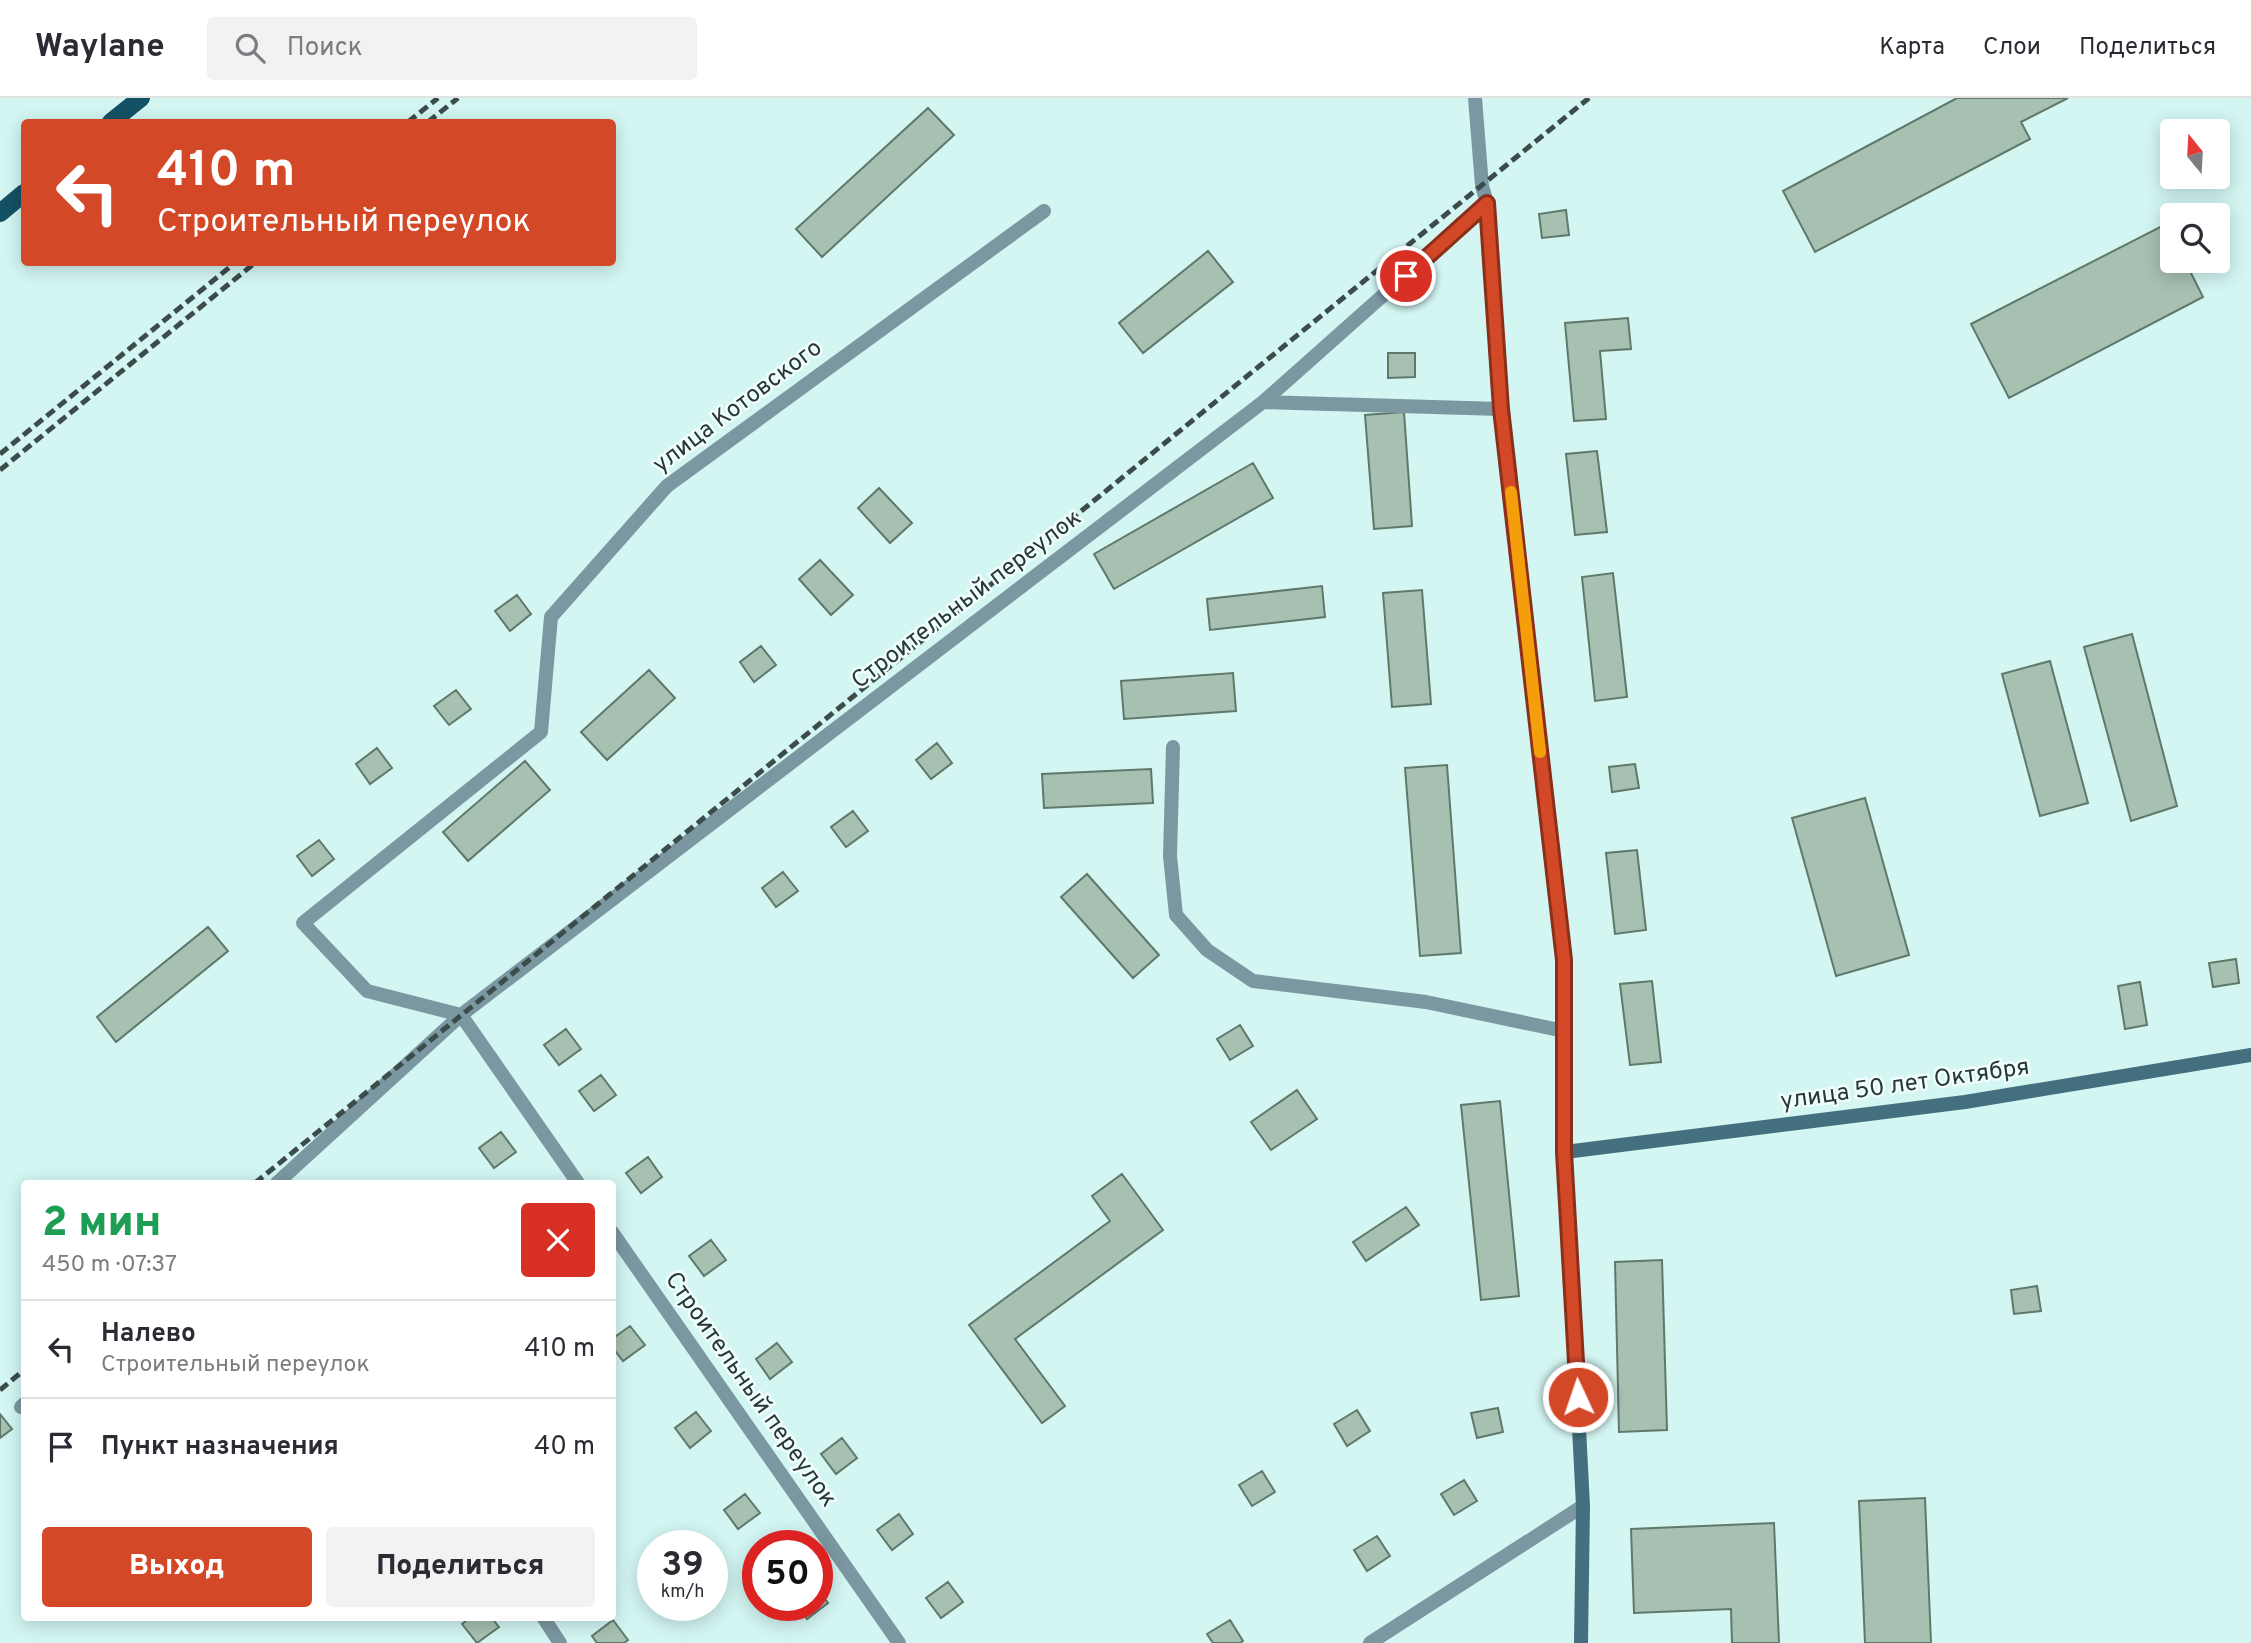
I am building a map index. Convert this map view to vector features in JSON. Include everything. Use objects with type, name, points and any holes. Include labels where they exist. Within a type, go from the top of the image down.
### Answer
[{"type":"main road","points":[[115,119],[141,98]]},
{"type":"main road","points":[[0,213],[21,196]]},
{"type":"main road","name":"улица 50 лет Октября","points":[[1564,1152],[1965,1102],[2251,1055]]},
{"type":"main road","points":[[1564,1152],[1583,1506],[1581,1643]]},
{"type":"street","points":[[1475,98],[1482,186],[1487,203],[1501,409],[1564,960],[1564,1152]]},
{"type":"street","name":"Строительный переулок","points":[[280,1180],[461,1015],[1263,402],[1487,203]]},
{"type":"street","name":"улица Котовского","points":[[461,1015],[367,991],[303,923],[541,732],[551,617],[667,486],[1044,211]]},
{"type":"street","points":[[1263,402],[1501,409]]},
{"type":"street","points":[[1173,747],[1170,856],[1175,915],[1207,950],[1253,981],[1426,1002],[1564,1031]]},
{"type":"street","points":[[461,1015],[576,1180]]},
{"type":"street","name":"Строительный переулок","points":[[616,1238],[899,1643]]},
{"type":"street","points":[[1370,1643],[1583,1506]]},
{"type":"street","points":[[545,1621],[560,1643]]},
{"type":"building","points":[[1957,98],[2068,98],[2021,122],[2030,139],[1815,252],[1783,191]]},
{"type":"building","points":[[928,108],[954,135],[822,257],[796,229]]},
{"type":"building","points":[[1566,210],[1569,235],[1542,238],[1539,214]]},
{"type":"building","points":[[2160,227],[2160,273],[2191,273],[2203,297],[2009,398],[1971,324]]},
{"type":"building","points":[[1208,251],[1233,282],[1143,353],[1119,323]]},
{"type":"building","points":[[1628,318],[1631,349],[1600,351],[1606,419],[1574,421],[1565,323]]},
{"type":"building","points":[[1388,353],[1415,353],[1415,377],[1388,378]]},
{"type":"building","points":[[1404,412],[1412,526],[1374,529],[1365,415]]},
{"type":"building","points":[[1597,451],[1607,532],[1575,535],[1566,454]]},
{"type":"building","points":[[1253,463],[1273,498],[1114,589],[1094,554]]},
{"type":"building","points":[[879,488],[912,523],[890,543],[858,508]]},
{"type":"building","points":[[820,560],[853,595],[831,615],[799,579]]},
{"type":"building","points":[[1613,573],[1627,697],[1595,701],[1582,577]]},
{"type":"building","points":[[1322,586],[1325,617],[1210,630],[1207,599]]},
{"type":"building","points":[[1422,590],[1431,704],[1392,707],[1383,593]]},
{"type":"building","points":[[517,595],[531,614],[510,631],[495,611]]},
{"type":"building","points":[[2132,634],[2177,806],[2131,821],[2084,647]]},
{"type":"building","points":[[761,646],[776,665],[754,682],[740,662]]},
{"type":"building","points":[[2050,661],[2088,803],[2040,816],[2002,674]]},
{"type":"building","points":[[649,670],[675,698],[607,760],[581,732]]},
{"type":"building","points":[[1233,673],[1236,711],[1124,719],[1121,681]]},
{"type":"building","points":[[456,690],[471,709],[449,725],[434,706]]},
{"type":"building","points":[[937,743],[952,763],[931,779],[916,760]]},
{"type":"building","points":[[377,748],[392,768],[370,784],[356,764]]},
{"type":"building","points":[[525,761],[550,790],[468,861],[443,832]]},
{"type":"building","points":[[1635,764],[1639,788],[1612,792],[1609,767]]},
{"type":"building","points":[[1447,765],[1461,953],[1420,956],[1405,768]]},
{"type":"building","points":[[1151,769],[1153,803],[1044,808],[1042,774]]},
{"type":"building","points":[[1865,798],[1909,955],[1836,976],[1792,818]]},
{"type":"building","points":[[853,811],[868,831],[846,847],[831,827]]},
{"type":"building","points":[[319,840],[334,859],[312,876],[297,856]]},
{"type":"building","points":[[1637,850],[1646,930],[1615,934],[1606,853]]},
{"type":"building","points":[[783,872],[798,891],[776,907],[762,888]]},
{"type":"building","points":[[1087,874],[1159,955],[1133,978],[1061,897]]},
{"type":"building","points":[[208,927],[228,951],[116,1042],[97,1017]]},
{"type":"building","points":[[2236,959],[2239,983],[2213,987],[2209,963]]},
{"type":"building","points":[[1652,981],[1661,1062],[1630,1065],[1620,984]]},
{"type":"building","points":[[2140,982],[2147,1025],[2125,1029],[2118,986]]},
{"type":"building","points":[[1240,1025],[1253,1046],[1230,1060],[1217,1039]]},
{"type":"building","points":[[566,1029],[581,1049],[559,1065],[544,1045]]},
{"type":"building","points":[[601,1075],[616,1095],[594,1111],[579,1091]]},
{"type":"building","points":[[1297,1090],[1317,1119],[1271,1150],[1251,1122]]},
{"type":"building","points":[[1500,1101],[1519,1296],[1481,1300],[1461,1105]]},
{"type":"building","points":[[501,1132],[516,1152],[494,1168],[479,1148]]},
{"type":"building","points":[[648,1157],[662,1177],[641,1193],[626,1173]]},
{"type":"building","points":[[1122,1174],[1163,1230],[1015,1339],[1065,1406],[1042,1423],[969,1325],[1110,1221],[1092,1196]]},
{"type":"building","points":[[1406,1207],[1419,1225],[1366,1261],[1353,1242]]},
{"type":"building","points":[[711,1240],[726,1260],[704,1276],[689,1256]]},
{"type":"building","points":[[1662,1260],[1667,1430],[1619,1432],[1615,1262]]},
{"type":"building","points":[[2037,1286],[2041,1311],[2014,1314],[2011,1290]]},
{"type":"building","points":[[630,1326],[645,1345],[623,1361],[616,1352],[616,1336]]},
{"type":"building","points":[[777,1343],[792,1362],[770,1379],[756,1359]]},
{"type":"building","points":[[1498,1408],[1503,1432],[1477,1438],[1471,1413]]},
{"type":"building","points":[[1357,1410],[1370,1431],[1347,1446],[1334,1424]]},
{"type":"building","points":[[696,1412],[711,1431],[690,1448],[675,1428]]},
{"type":"building","points":[[0,1414],[12,1429],[0,1438]]},
{"type":"building","points":[[842,1438],[857,1458],[836,1474],[821,1454]]},
{"type":"building","points":[[1262,1471],[1275,1492],[1252,1506],[1239,1485]]},
{"type":"building","points":[[1464,1480],[1477,1501],[1454,1515],[1441,1494]]},
{"type":"building","points":[[745,1494],[760,1513],[738,1529],[724,1510]]},
{"type":"building","points":[[1925,1498],[1931,1643],[1865,1643],[1859,1501]]},
{"type":"building","points":[[899,1514],[913,1534],[892,1550],[877,1530]]},
{"type":"building","points":[[1774,1523],[1779,1643],[1732,1643],[1731,1609],[1634,1613],[1631,1529]]},
{"type":"building","points":[[1377,1536],[1390,1556],[1367,1571],[1354,1550]]},
{"type":"building","points":[[948,1582],[963,1602],[941,1618],[926,1598]]},
{"type":"building","points":[[1230,1620],[1243,1641],[1213,1643],[1207,1634]]},
{"type":"building","points":[[466,1621],[494,1621],[499,1627],[477,1643],[462,1624]]},
{"type":"building","points":[[614,1621],[628,1640],[624,1643],[597,1643],[592,1636]]},
{"type":"railway","points":[[412,119],[438,98]]},
{"type":"railway","points":[[432,119],[458,98]]},
{"type":"railway","points":[[259,1180],[1589,98]]},
{"type":"railway","points":[[0,454],[231,266]]},
{"type":"railway","points":[[0,470],[251,266]]},
{"type":"railway","points":[[0,1390],[21,1372]]},
{"type":"slow traffic","points":[[1511,492],[1540,752]]},
{"type":"route","points":[[1406,276],[1487,203],[1501,409],[1564,960],[1564,1152],[1578,1397]]}]
